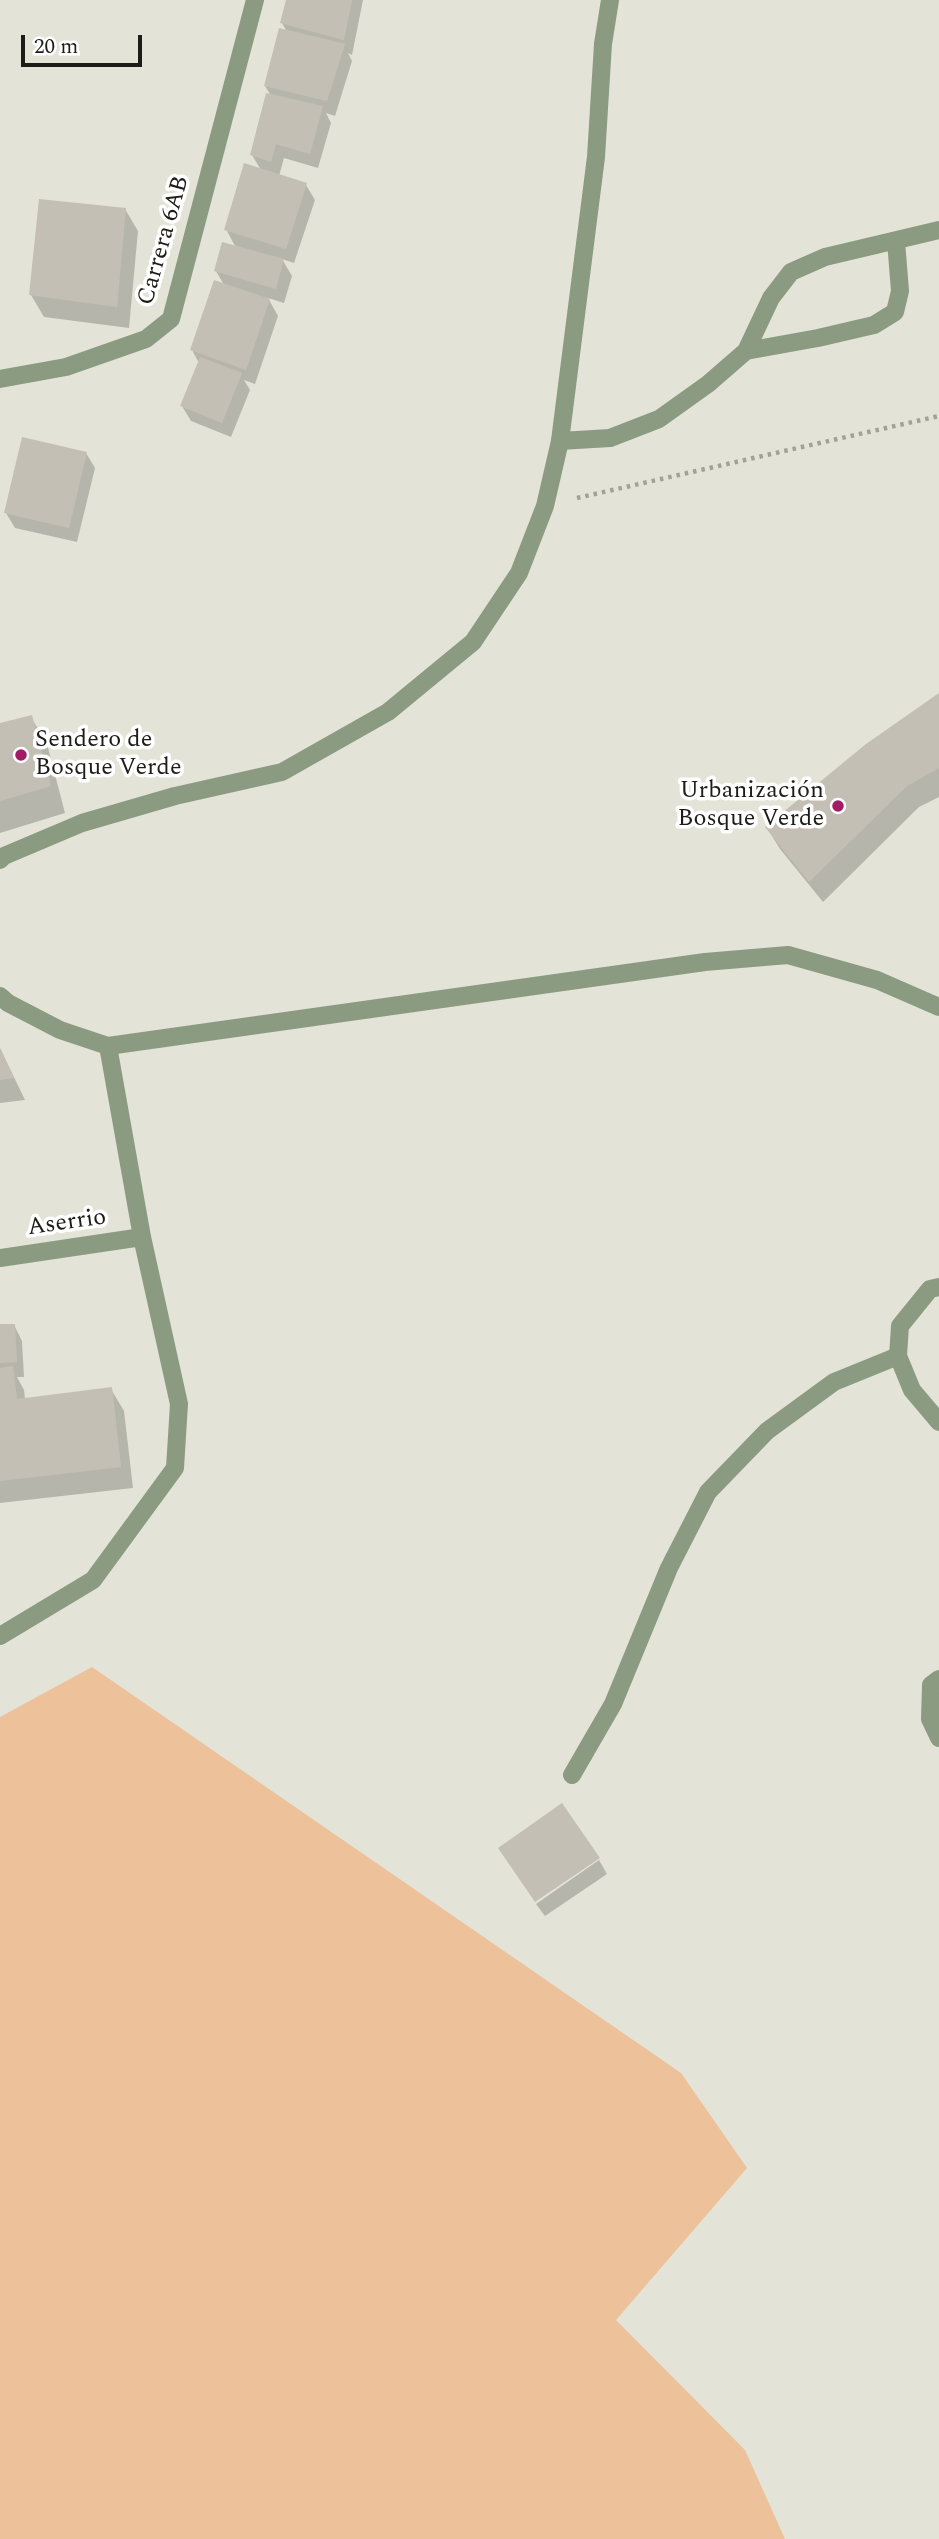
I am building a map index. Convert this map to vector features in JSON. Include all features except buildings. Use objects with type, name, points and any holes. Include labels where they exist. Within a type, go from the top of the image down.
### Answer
[{"type":"street","name":"Carrera 6AB","points":[[0,379],[66,367],[146,339],[171,319],[255,0]]},
{"type":"street","points":[[0,860],[82,823],[175,796],[282,772],[388,712],[473,642],[519,573],[545,506],[560,441],[593,182],[603,44],[610,0]]},
{"type":"street","points":[[560,441],[610,438],[659,419],[708,384],[746,351],[771,298],[792,272],[825,257],[939,230]]},
{"type":"street","points":[[746,351],[874,325],[895,312],[900,290],[896,241]]},
{"type":"street","points":[[0,996],[8,1003],[60,1030],[107,1046],[705,962],[788,955],[877,980],[939,1007]]},
{"type":"street","points":[[0,1636],[93,1580],[175,1468],[178,1404],[142,1237],[107,1046]]},
{"type":"street","name":"Aserrio","points":[[0,1258],[142,1237]]},
{"type":"street","points":[[939,1287],[930,1289],[900,1326],[898,1356],[912,1390],[939,1422]]},
{"type":"street","points":[[572,1775],[614,1704],[669,1569],[708,1492],[767,1431],[834,1382],[898,1356]]},
{"type":"street","points":[[939,1679],[931,1685],[930,1719],[939,1738]]},
{"type":"path","points":[[545,506],[939,416]]},
{"type":"shaded area","points":[[92,1667],[681,2073],[747,2168],[616,2320],[745,2450],[785,2539],[0,2539],[0,1717]]},
{"type":"place","name":"Sendero de Bosque Verde","points":[[21,755]]},
{"type":"place","name":"Urbanización Bosque Verde","points":[[838,806]]}]
